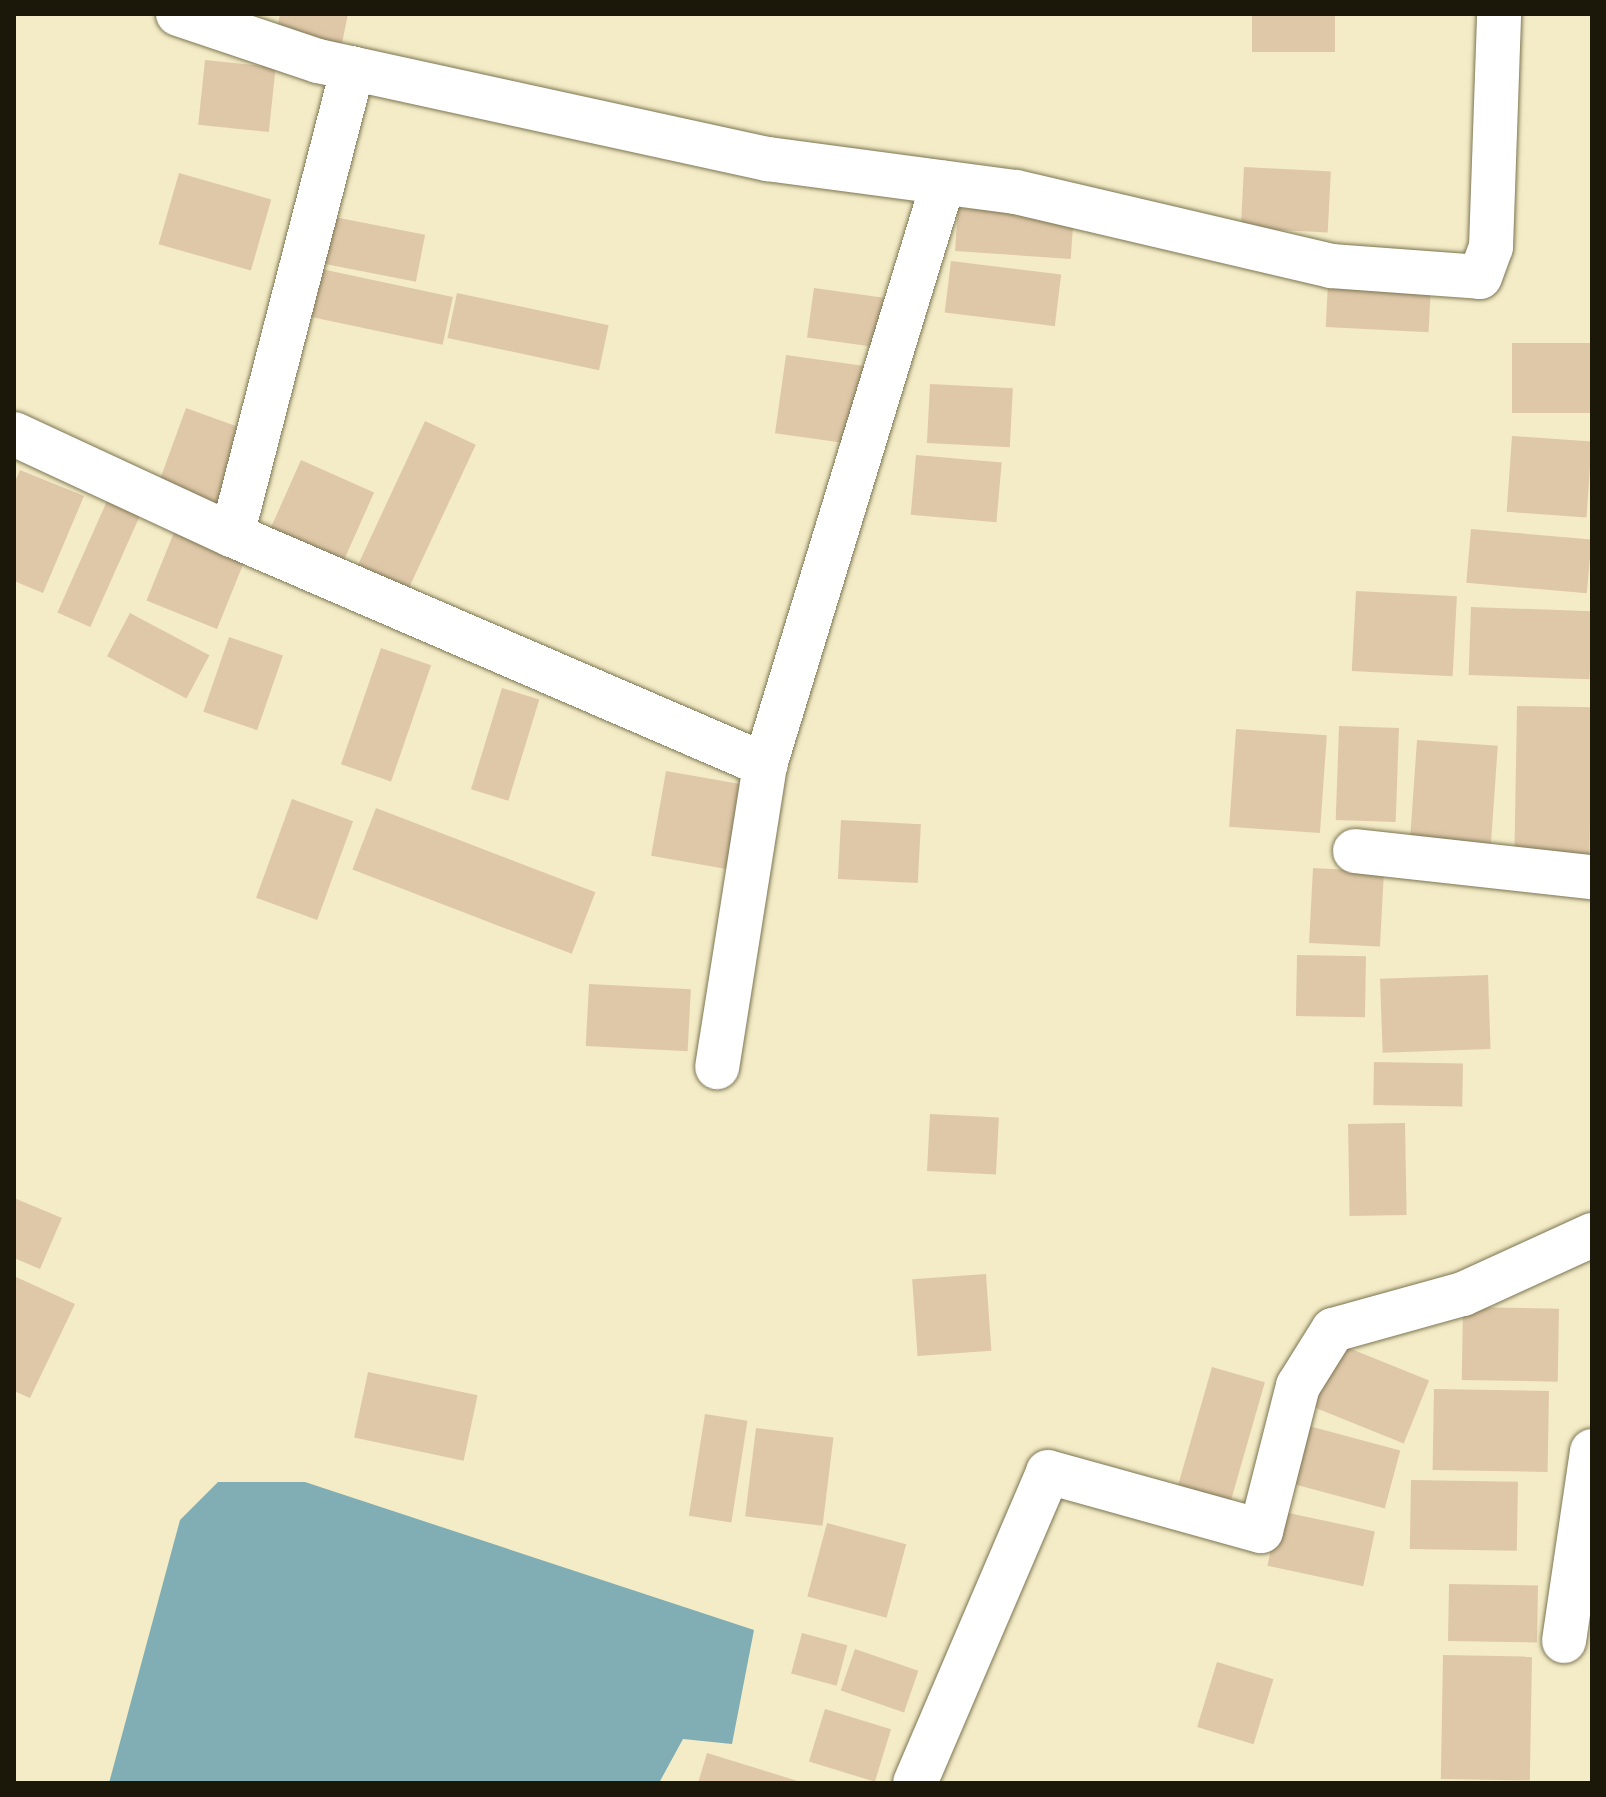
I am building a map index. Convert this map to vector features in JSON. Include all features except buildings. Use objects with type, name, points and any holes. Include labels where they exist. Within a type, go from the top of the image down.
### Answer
[{"type":"street","points":[[178,14],[353,68],[768,159],[1016,192],[1331,266],[1480,277],[1491,247],[1499,14]]},
{"type":"street","points":[[232,535],[353,68]]},
{"type":"street","points":[[717,1067],[765,765],[943,183]]},
{"type":"street","points":[[14,434],[232,535],[765,765]]},
{"type":"street","points":[[1355,851],[1592,877]]},
{"type":"street","points":[[915,1783],[1048,1472],[1261,1531],[1298,1386],[1333,1330],[1463,1294],[1592,1235]]},
{"type":"street","points":[[1564,1641],[1592,1451]]},
{"type":"water","points":[[218,1482],[305,1482],[754,1630],[732,1744],[683,1739],[659,1783],[109,1783],[180,1520]]}]
